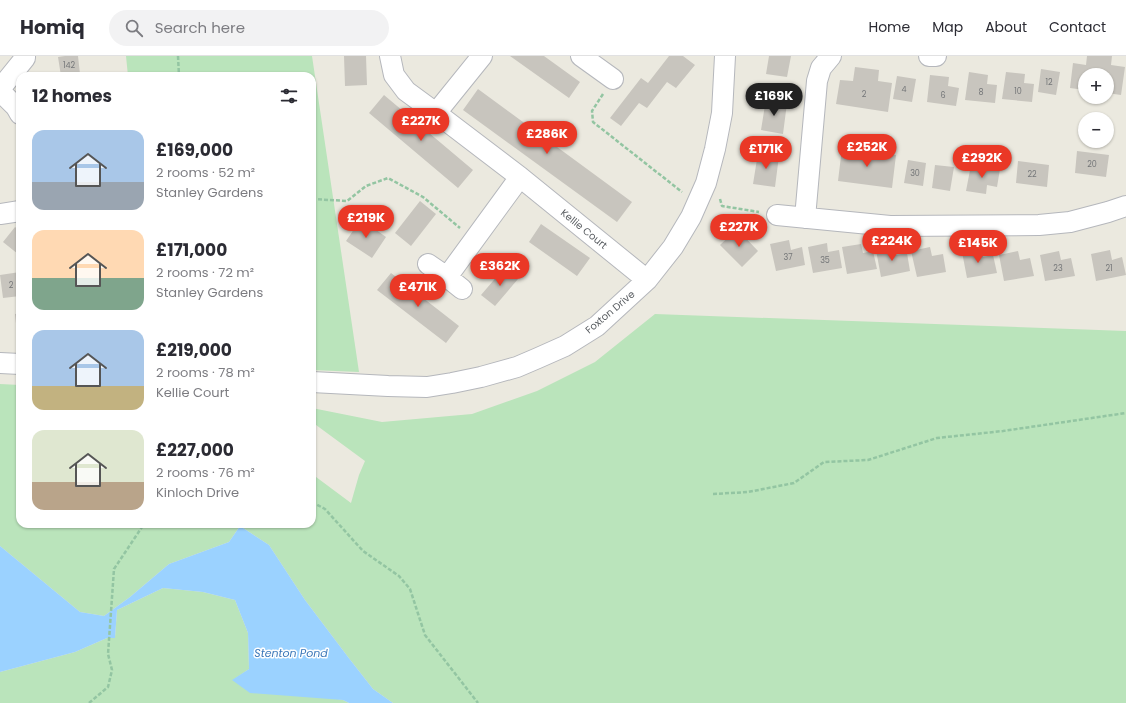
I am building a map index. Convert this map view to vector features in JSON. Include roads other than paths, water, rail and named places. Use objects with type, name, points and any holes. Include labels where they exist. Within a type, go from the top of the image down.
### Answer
[{"type":"street","points":[[16,107],[0,90],[24,56]]},
{"type":"street","name":"Kellie Court","points":[[390,56],[394,75],[406,91],[520,177],[647,280]]},
{"type":"street","points":[[436,113],[482,56]]},
{"type":"street","points":[[581,56],[613,79]]},
{"type":"street","name":"Foxton Drive","points":[[316,382],[426,387],[452,384],[517,367],[565,346],[597,326],[647,280],[673,247],[691,217],[706,183],[715,149],[722,113],[725,56]]},
{"type":"street","points":[[805,218],[818,81],[821,68],[831,56]]},
{"type":"street","points":[[929,56],[936,56]]},
{"type":"street","points":[[428,264],[454,283],[474,240],[520,177]]},
{"type":"street","points":[[777,215],[890,226],[1039,225],[1070,222],[1126,206]]},
{"type":"street","points":[[0,214],[16,212]]},
{"type":"street","points":[[0,363],[16,364]]},
{"type":"water","name":"Stenton Pond","points":[[239,528],[243,528],[269,545],[305,600],[373,689],[393,703],[349,703],[343,700],[250,693],[232,680],[249,669],[248,633],[235,600],[203,592],[163,588],[117,610],[115,638],[107,638],[75,652],[0,672],[0,546],[80,612],[104,616],[130,597],[169,564],[229,542]]}]
